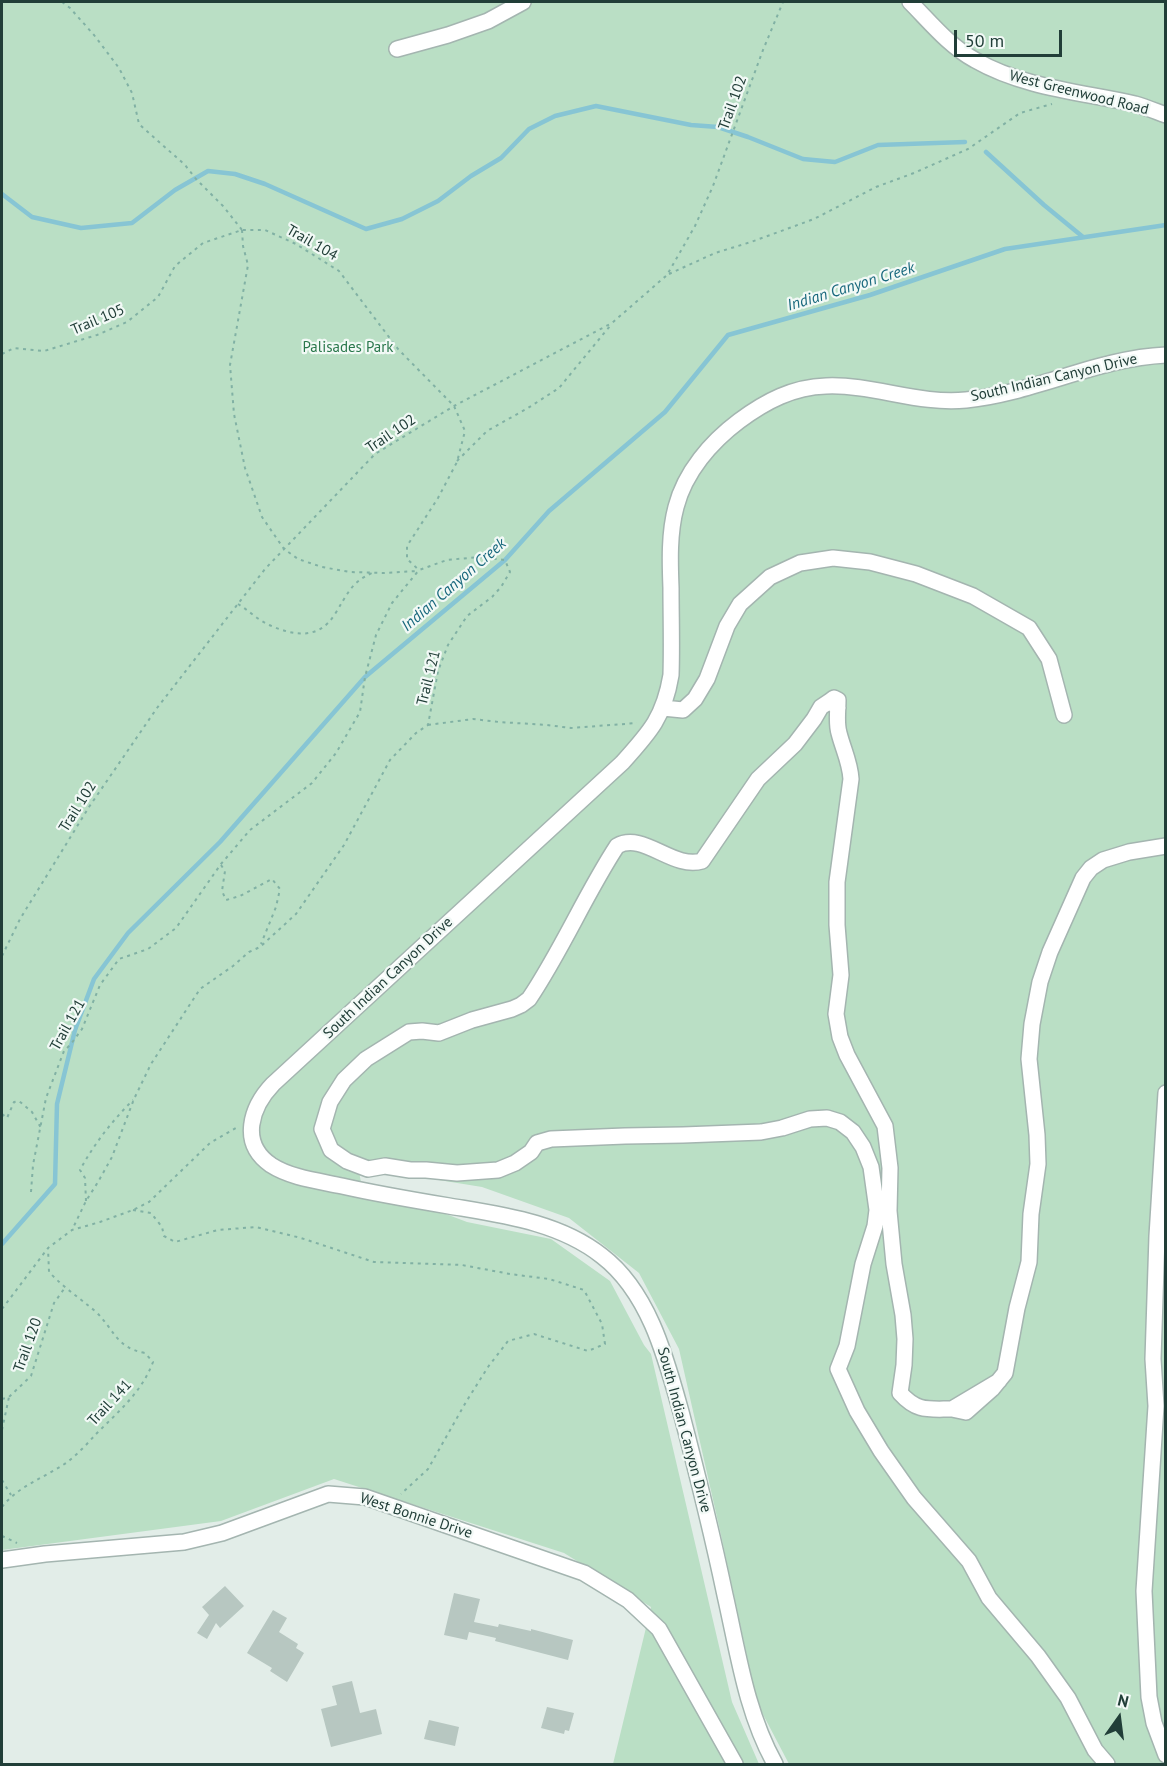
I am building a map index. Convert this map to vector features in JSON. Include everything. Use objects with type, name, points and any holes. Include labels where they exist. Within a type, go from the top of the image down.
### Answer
[{"type":"street","points":[[397,49],[489,21],[523,2]]},
{"type":"street","name":"West Greenwood Road","points":[[909,2],[947,40],[973,60],[1004,75],[1033,84],[1137,105],[1166,115]]},
{"type":"street","name":"South Indian Canyon Drive","points":[[775,1764],[756,1725],[701,1488],[667,1362],[656,1332],[628,1283],[603,1257],[583,1243],[559,1231],[493,1214],[351,1188],[285,1172],[272,1165],[257,1150],[253,1140],[252,1120],[255,1109],[273,1084],[622,763],[648,735],[663,708],[671,675],[670,544],[675,509],[686,482],[711,446],[729,429],[752,411],[780,395],[810,386],[853,387],[923,399],[965,400],[995,396],[1090,368],[1122,361],[1166,356]]},
{"type":"street","points":[[663,708],[683,710],[695,699],[707,679],[727,626],[740,604],[770,577],[800,563],[833,558],[870,562],[916,574],[973,596],[1029,628],[1049,659],[1064,715]]},
{"type":"street","points":[[1107,1764],[1095,1750],[1068,1698],[1038,1656],[989,1598],[969,1562],[914,1498],[880,1451],[837,1369],[847,1346],[863,1264],[875,1226],[877,1210],[871,1167],[863,1147],[853,1132],[840,1122],[818,1118],[761,1132],[551,1139],[537,1143],[531,1152],[515,1163],[498,1170],[457,1173],[385,1166],[368,1169],[347,1161],[331,1150],[322,1129],[330,1102],[344,1080],[366,1059],[409,1032],[423,1031],[439,1034],[472,1020],[512,1009],[529,999],[562,945],[579,908],[617,846],[624,842],[635,842],[683,861],[695,863],[702,861],[758,779],[795,744],[821,707],[834,705],[838,731],[850,766],[837,882],[841,975],[836,1014],[840,1037],[847,1055],[885,1126],[890,1168],[889,1211],[905,1339],[900,1393],[910,1404],[924,1409],[952,1409],[966,1412],[992,1389],[1005,1373],[1017,1308],[1029,1262],[1031,1214],[1038,1164],[1029,1059],[1032,1024],[1040,982],[1050,952],[1083,878],[1091,868],[1104,860],[1128,852],[1166,846]]},
{"type":"street","points":[[1166,1093],[1157,1236],[1153,1359],[1156,1406],[1144,1613],[1149,1697],[1154,1723],[1166,1755]]},
{"type":"street","name":"West Bonnie Drive","points":[[2,1560],[184,1542],[222,1533],[327,1494],[364,1497],[584,1573],[628,1600],[659,1629],[735,1764]]},
{"type":"path","points":[[62,2],[94,34],[119,68],[132,93],[139,124],[184,165],[223,206],[242,230],[248,265],[230,365],[234,414],[245,468],[262,517],[284,549],[298,559],[322,567],[350,572],[419,570]]},
{"type":"path","name":"Trail 102","points":[[2,956],[20,919],[89,807],[157,708],[265,569],[375,454],[454,406],[612,323],[667,274],[696,226],[783,2]]},
{"type":"path","points":[[667,274],[715,253],[814,219],[876,187],[968,149],[1020,113],[1052,104]]},
{"type":"path","name":"Trail 105","points":[[2,354],[14,348],[44,351],[97,335],[127,322],[158,297],[175,266],[203,243],[242,230]]},
{"type":"path","name":"Trail 104","points":[[242,230],[265,230],[296,244],[339,271],[398,349],[454,406],[465,431],[457,462],[438,498],[407,546],[407,560],[419,570]]},
{"type":"path","points":[[457,462],[487,431],[559,388],[612,323]]},
{"type":"path","name":"Trail 121","points":[[31,1192],[33,1165],[46,1098],[64,1051],[82,1029],[100,985],[119,959],[148,950],[176,928],[221,864],[250,830],[312,783],[336,753],[360,712],[376,635],[392,603],[419,570],[447,560],[479,557],[505,561],[510,572],[492,597],[467,616],[447,645],[438,672],[428,725],[416,733],[390,760],[338,854],[296,914],[260,947],[249,952],[200,989],[151,1064],[111,1157],[72,1230]]},
{"type":"path","points":[[238,604],[268,625],[292,632],[311,634],[327,626],[348,591],[361,578],[375,572]]},
{"type":"path","points":[[428,725],[473,718],[571,728],[656,723]]},
{"type":"path","points":[[221,864],[225,871],[222,891],[226,900],[240,896],[272,879],[280,889],[276,907],[260,947]]},
{"type":"path","points":[[86,1200],[85,1178],[80,1170],[87,1156],[113,1120],[134,1099]]},
{"type":"path","points":[[2,1114],[7,1118],[14,1102],[19,1101],[32,1112],[41,1128]]},
{"type":"path","points":[[2,1310],[48,1248],[72,1230],[133,1210],[149,1202],[210,1143],[252,1120]]},
{"type":"path","points":[[133,1210],[151,1213],[162,1227],[164,1236],[175,1242],[218,1230],[256,1227],[301,1238],[374,1262],[462,1265],[549,1279],[584,1290],[602,1324],[605,1344],[588,1351],[534,1334],[508,1341],[488,1367],[428,1468],[391,1506]]},
{"type":"path","name":"Trail 141","points":[[2,1507],[11,1495],[68,1462],[134,1396],[148,1376],[153,1362],[145,1353],[132,1351],[113,1335],[97,1314],[64,1288],[49,1272],[48,1248]]},
{"type":"path","name":"Trail 120","points":[[2,1399],[9,1397],[31,1376],[54,1303],[64,1288]]},
{"type":"path","points":[[2,1430],[9,1397]]},
{"type":"path","points":[[2,1480],[11,1495]]},
{"type":"green space","name":"Palisades Park","points":[[2,2],[1165,2],[1165,1764],[789,1764],[757,1703],[679,1349],[639,1273],[569,1218],[482,1187],[358,1167],[361,1182],[467,1222],[551,1239],[610,1281],[651,1354],[732,1702],[759,1764],[613,1764],[651,1607],[564,1553],[334,1479],[221,1521],[2,1550]]},
{"type":"building","points":[[225,1586],[244,1606],[220,1628],[216,1623],[207,1639],[197,1633],[209,1615],[202,1607]]},
{"type":"building","points":[[454,1593],[480,1599],[474,1622],[498,1627],[499,1624],[531,1631],[531,1629],[573,1640],[568,1660],[469,1632],[467,1640],[444,1635]]},
{"type":"building","points":[[273,1610],[287,1618],[279,1632],[298,1644],[296,1648],[304,1653],[287,1682],[270,1671],[272,1668],[247,1653]]},
{"type":"building","points":[[352,1681],[360,1713],[376,1709],[382,1734],[331,1747],[321,1709],[337,1705],[332,1686]]},
{"type":"building","points":[[547,1707],[574,1713],[569,1731],[565,1730],[564,1734],[541,1728]]},
{"type":"building","points":[[429,1720],[459,1727],[455,1746],[424,1739]]},
{"type":"waterway","points":[[2,194],[32,217],[81,228],[132,223],[175,190],[208,171],[235,174],[265,184],[366,229],[402,219],[438,201],[471,176],[501,158],[529,129],[555,116],[596,106],[691,125],[718,127],[803,159],[835,162],[878,145],[965,142]]},
{"type":"waterway","points":[[986,152],[1083,237]]},
{"type":"waterway","name":"Indian Canyon Creek","points":[[2,1244],[55,1184],[57,1104],[75,1030],[94,979],[128,933],[220,842],[365,677],[505,560],[549,511],[665,412],[728,335],[870,295],[1005,249],[1166,225]]}]
